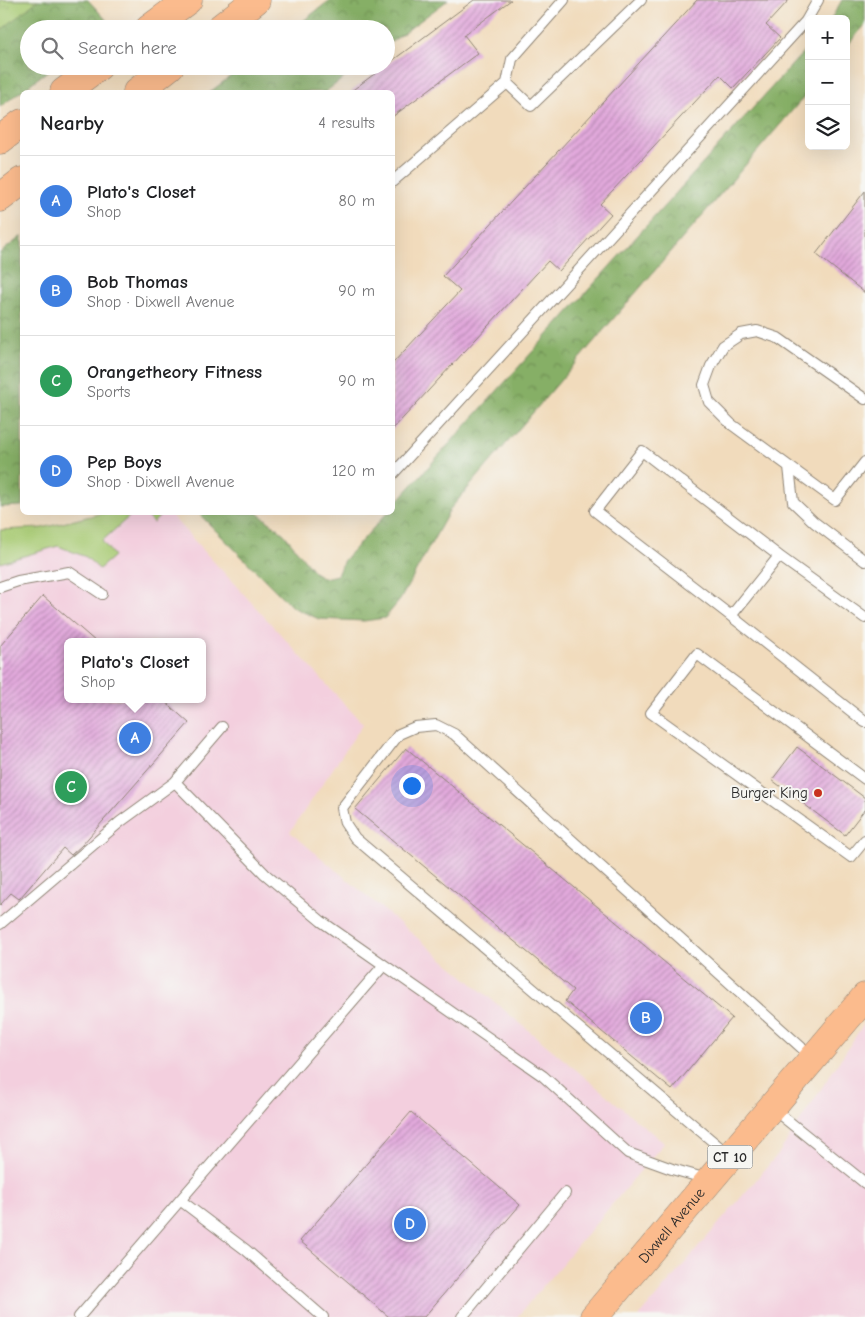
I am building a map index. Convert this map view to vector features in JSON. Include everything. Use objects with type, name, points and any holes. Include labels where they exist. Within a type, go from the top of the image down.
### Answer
[{"type":"main road","points":[[161,20],[188,0]]},
{"type":"main road","points":[[230,20],[256,0]]},
{"type":"main road","points":[[67,90],[87,75]]},
{"type":"main road","points":[[139,90],[158,75]]},
{"type":"main road","points":[[0,140],[20,125]]},
{"type":"main road","points":[[0,198],[20,183]]},
{"type":"main road","name":"Dixwell Avenue","points":[[594,1317],[865,997]]},
{"type":"lane","points":[[395,179],[507,83],[512,59],[564,0]]},
{"type":"lane","points":[[507,83],[531,106],[641,0]]},
{"type":"lane","points":[[395,472],[806,20],[818,0]]},
{"type":"lane","points":[[865,399],[778,338],[757,331],[741,334],[723,346],[711,366],[704,385],[709,402],[731,424],[835,500],[865,462]]},
{"type":"lane","points":[[865,618],[778,556],[642,451],[595,511],[865,722]]},
{"type":"lane","points":[[789,467],[793,502],[814,522],[865,561]]},
{"type":"lane","points":[[731,616],[778,556]]},
{"type":"lane","points":[[0,587],[18,581],[69,572],[102,594]]},
{"type":"lane","points":[[865,779],[697,654],[651,713],[851,857],[865,840]]},
{"type":"lane","points":[[730,1156],[355,838],[345,823],[342,808],[399,734],[415,727],[436,725],[454,734],[813,1058]]},
{"type":"lane","points":[[0,924],[120,822],[175,782],[222,727]]},
{"type":"lane","points":[[175,782],[265,874],[320,922],[543,1076],[628,1153],[672,1169],[711,1180]]},
{"type":"lane","points":[[79,1317],[383,966]]},
{"type":"lane","points":[[771,1107],[865,1183]]},
{"type":"lane","points":[[462,1317],[566,1194]]},
{"type":"lane","points":[[180,1200],[246,1250],[323,1317]]},
{"type":"shaded area","points":[[108,515],[171,515],[363,724],[290,832],[664,1143],[517,1317],[0,1317],[0,563],[58,546]]},
{"type":"shaded area","points":[[865,1022],[865,1317],[639,1317],[779,1153]]},
{"type":"green space","points":[[0,0],[88,0],[106,20],[20,20],[20,75],[42,75],[0,107]]},
{"type":"green space","points":[[0,0],[38,0],[0,31]]},
{"type":"green space","points":[[330,0],[448,0],[395,39],[395,20],[304,20]]},
{"type":"green space","points":[[842,0],[865,0],[865,25],[850,42],[850,15],[833,15]]},
{"type":"green space","points":[[805,50],[805,96],[451,508],[400,600],[385,618],[364,621],[319,619],[292,607],[200,515],[260,515],[284,534],[315,573],[324,578],[337,575],[344,560],[385,515],[395,515],[395,504]]},
{"type":"green space","points":[[232,75],[348,75],[328,90],[213,90]]},
{"type":"green space","points":[[20,238],[20,506],[0,507],[0,253]]},
{"type":"green space","points":[[95,515],[131,515],[102,541],[114,556],[99,569],[86,557],[58,546],[0,563],[0,530],[42,528]]},
{"type":"green space","points":[[145,515],[161,515],[153,523]]},
{"type":"building","points":[[474,0],[511,0],[464,35],[478,53],[395,115],[395,90],[353,90],[373,75],[395,75],[395,59]]},
{"type":"building","points":[[697,0],[789,0],[766,25],[780,38],[733,88],[720,75],[600,204],[611,214],[559,271],[548,261],[395,427],[395,361],[460,291],[443,276]]},
{"type":"building","points":[[865,191],[865,293],[816,254]]},
{"type":"building","points":[[43,596],[91,638],[64,638],[64,703],[166,703],[189,723],[82,845],[71,855],[63,848],[19,899],[11,893],[0,905],[0,646]]},
{"type":"building","points":[[797,747],[865,798],[865,809],[845,835],[772,780]]},
{"type":"building","points":[[406,748],[732,1018],[672,1090],[565,1001],[573,990],[355,809]]},
{"type":"building","points":[[411,1112],[520,1205],[424,1317],[389,1317],[300,1241]]},
{"type":"place","name":"Plato's Closet","points":[[135,738]]},
{"type":"place","name":"Orangetheory Fitness","points":[[71,787]]},
{"type":"place","name":"Burger King","points":[[818,793]]},
{"type":"place","name":"Bob Thomas","points":[[646,1018]]},
{"type":"place","name":"Pep Boys","points":[[410,1224]]}]
